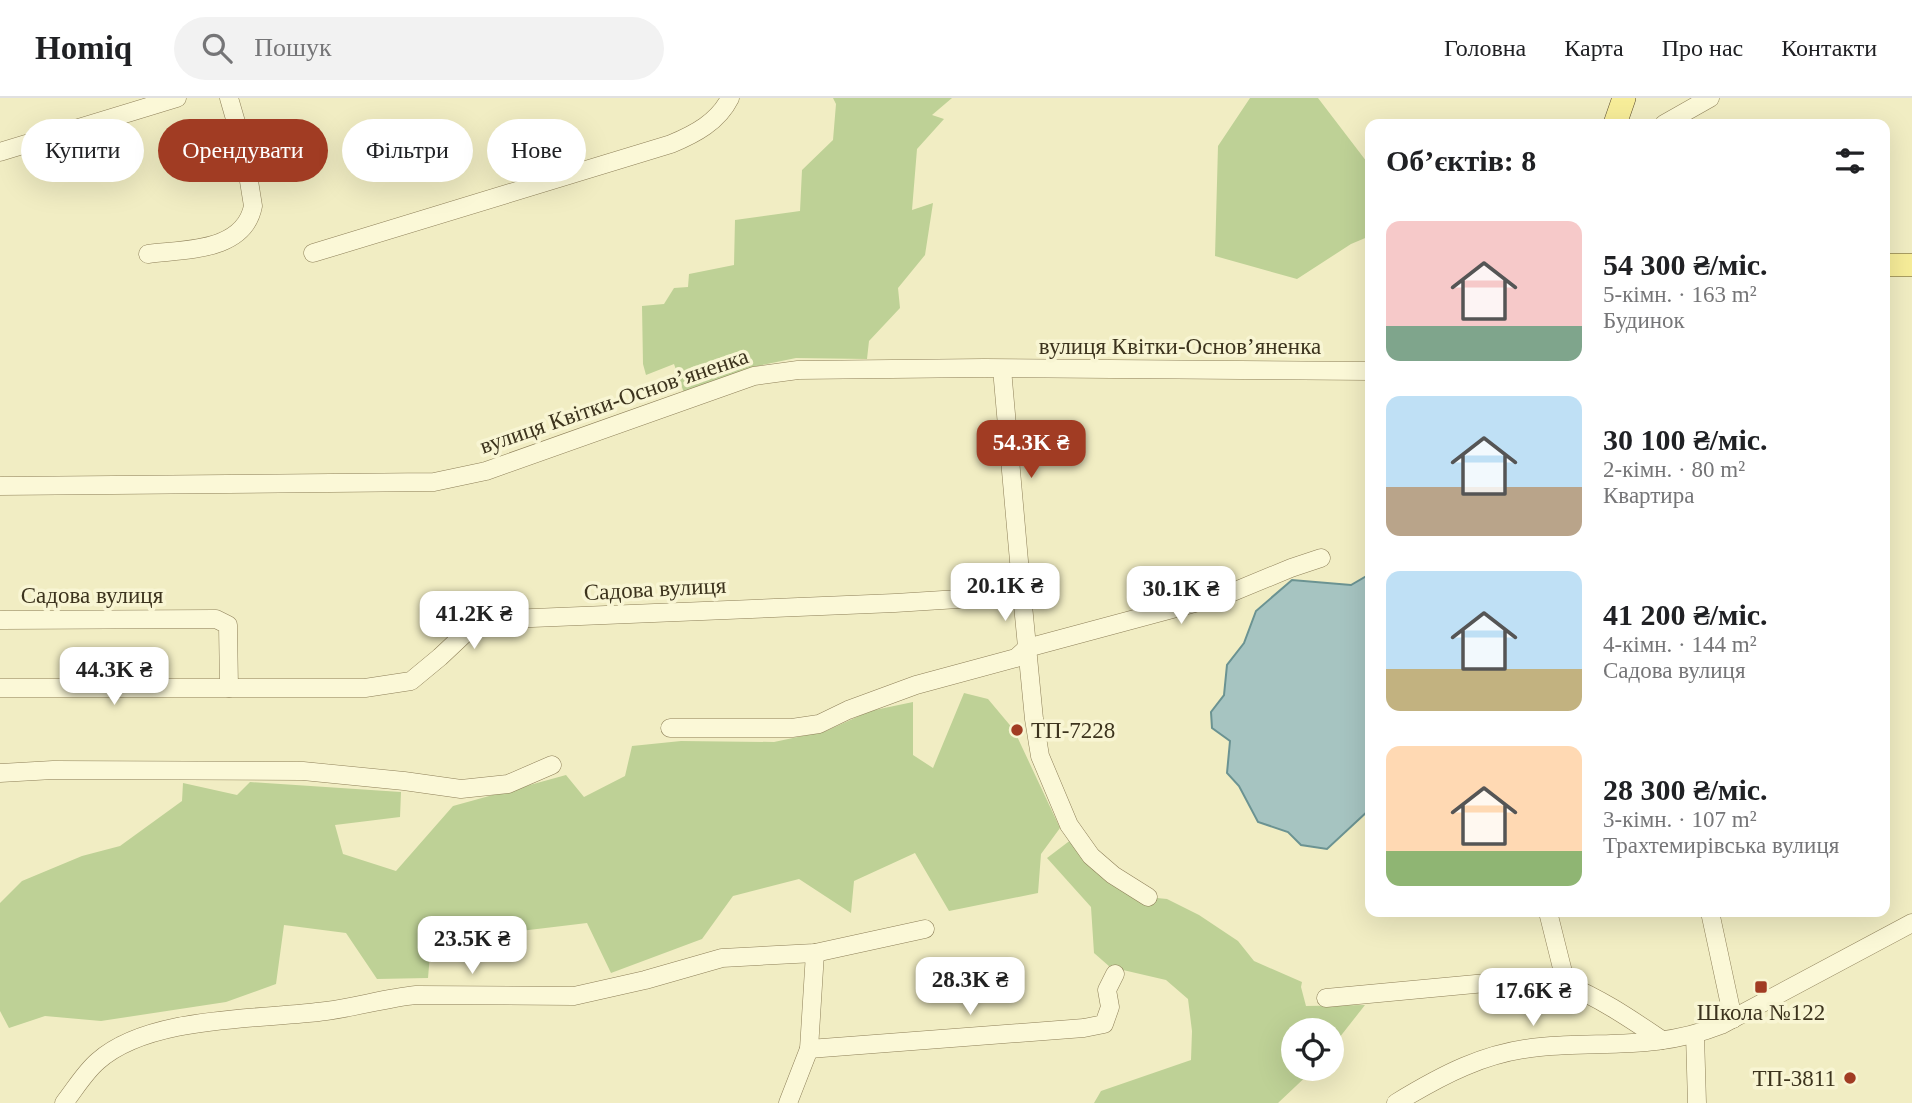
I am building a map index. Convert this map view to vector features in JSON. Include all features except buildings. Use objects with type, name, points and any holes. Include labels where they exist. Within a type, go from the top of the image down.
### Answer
[{"type":"main road","points":[[1617,119],[1624,98]]},
{"type":"main road","points":[[1890,265],[1912,265]]},
{"type":"street","points":[[0,152],[177,98]]},
{"type":"street","points":[[148,254],[224,242],[236,236],[251,215],[253,206],[244,150],[229,98]]},
{"type":"street","points":[[313,253],[671,144],[704,129],[722,111],[730,98]]},
{"type":"street","points":[[1673,119],[1710,98]]},
{"type":"street","points":[[1002,369],[1021,595],[1040,756],[1069,825],[1091,856],[1113,875],[1147,897]]},
{"type":"street","name":"вулиця Квітки-Основ’яненка","points":[[0,486],[434,482],[486,471],[754,376],[798,370],[1365,371]]},
{"type":"street","points":[[670,728],[792,728],[819,724],[848,709],[916,685],[1016,658],[1027,648],[1228,594],[1321,558]]},
{"type":"street","name":"Садова вулиця","points":[[0,620],[216,619],[228,625],[229,688],[365,688],[411,681],[474,625],[485,620],[895,603],[1021,595]]},
{"type":"street","points":[[0,688],[229,688]]},
{"type":"street","points":[[0,773],[53,770],[303,771],[461,789],[508,784],[552,765]]},
{"type":"street","points":[[1549,917],[1566,984]]},
{"type":"street","points":[[1711,917],[1733,1019]]},
{"type":"street","points":[[1396,1103],[1443,1075],[1508,1052],[1538,1047],[1633,1044],[1696,1035],[1733,1019],[1912,923]]},
{"type":"street","points":[[64,1103],[98,1061],[130,1041],[185,1026],[246,1017],[327,1011],[381,999],[416,995],[574,996],[645,980],[722,958],[815,953],[925,929]]},
{"type":"street","points":[[788,1103],[808,1049],[815,953]]},
{"type":"street","points":[[808,1049],[1084,1028],[1104,1024],[1110,1007],[1107,990],[1115,974]]},
{"type":"street","points":[[1326,998],[1528,979],[1566,984],[1627,1017],[1662,1040]]},
{"type":"street","points":[[1696,1035],[1698,1103]]},
{"type":"green space","points":[[833,98],[952,98],[932,115],[944,119],[917,149],[912,210],[933,203],[925,255],[898,288],[900,308],[869,341],[867,359],[796,358],[753,367],[684,393],[674,364],[646,375],[643,364],[642,306],[664,304],[674,288],[688,287],[689,274],[734,265],[735,220],[800,211],[802,170],[833,140],[836,104]]},
{"type":"green space","points":[[1250,98],[1318,98],[1365,159],[1365,238],[1351,244],[1297,279],[1215,256],[1218,146]]},
{"type":"green space","points":[[964,693],[988,699],[1014,730],[1060,828],[1041,854],[1038,893],[949,911],[915,853],[854,881],[851,913],[799,879],[733,896],[702,939],[611,973],[587,923],[431,942],[428,978],[377,979],[346,933],[284,925],[276,984],[226,1002],[101,1021],[45,1016],[9,1028],[0,1011],[0,903],[22,881],[82,856],[120,846],[182,801],[183,783],[237,795],[250,782],[401,792],[400,817],[335,825],[343,854],[396,871],[453,806],[566,775],[584,797],[625,776],[632,746],[681,741],[774,742],[826,731],[870,711],[913,702],[913,755],[933,768]]},
{"type":"green space","points":[[1076,836],[1147,897],[1167,899],[1199,915],[1238,941],[1254,961],[1302,982],[1306,1006],[1365,1005],[1344,1032],[1344,1018],[1281,1018],[1281,1081],[1301,1081],[1278,1103],[1094,1103],[1101,1091],[1191,1060],[1192,1031],[1188,999],[1166,980],[1110,967],[1094,953],[1091,907],[1047,858]]},
{"type":"water","points":[[1365,577],[1365,814],[1327,849],[1301,845],[1288,832],[1258,822],[1239,786],[1227,773],[1230,741],[1212,728],[1211,712],[1224,695],[1227,665],[1244,643],[1256,611],[1292,580],[1351,585]]},
{"type":"place","name":"ТП-7228","points":[[1017,730]]},
{"type":"place","name":"Школа №122","points":[[1761,987]]},
{"type":"place","name":"ТП-3811","points":[[1850,1078]]}]
